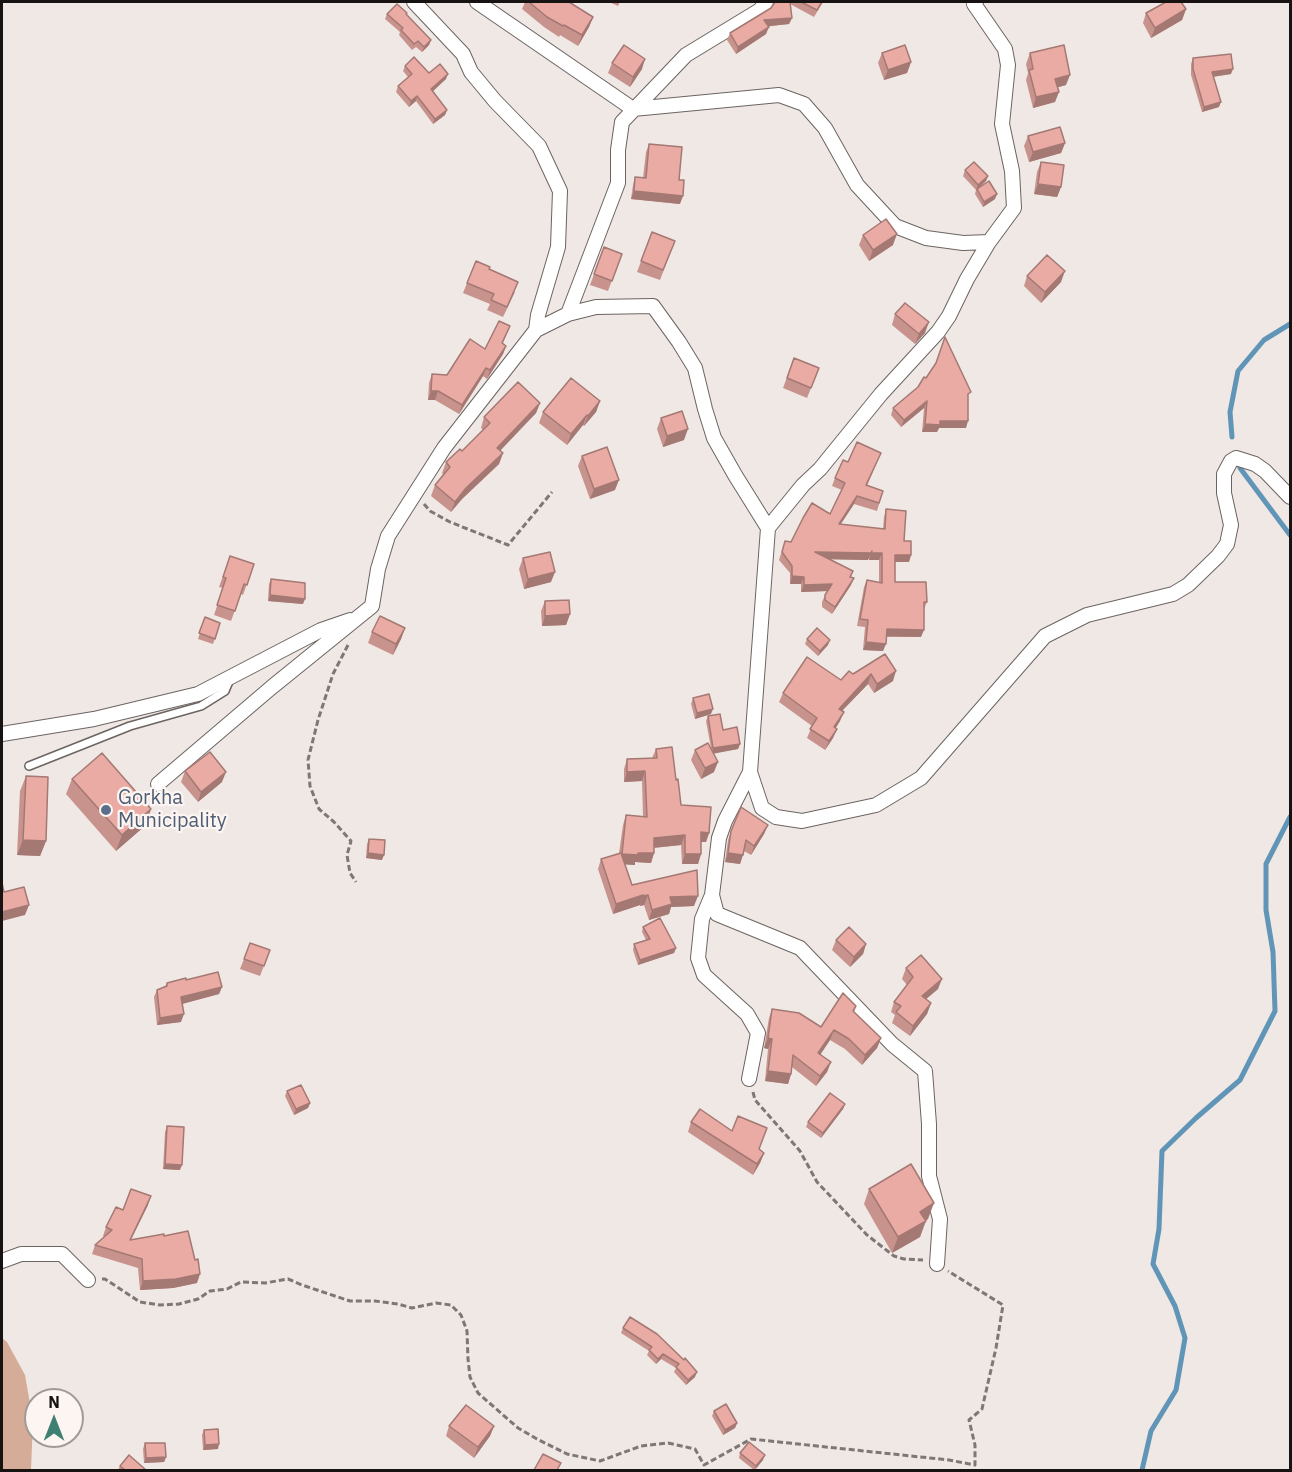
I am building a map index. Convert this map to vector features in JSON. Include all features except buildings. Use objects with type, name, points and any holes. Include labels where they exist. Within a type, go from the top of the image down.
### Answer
[{"type":"street","points":[[414,2],[463,54],[471,72],[495,101],[539,146],[560,191],[558,247],[538,315],[536,330]]},
{"type":"street","points":[[477,2],[633,109],[779,95],[804,104],[825,128],[858,185],[895,226],[926,238],[963,243],[989,242]]},
{"type":"street","points":[[568,314],[618,183],[618,150],[622,122],[686,55],[760,10],[766,2]]},
{"type":"street","points":[[976,2],[974,4],[1005,49],[1008,65],[1002,124],[1012,171],[1014,208],[989,242],[938,332],[881,394],[768,528],[750,772],[762,808],[776,817],[802,821],[876,805],[921,778],[1045,636],[1087,615],[1173,594],[1188,585],[1227,544],[1231,525],[1224,493],[1224,474],[1231,461],[1236,458],[1255,464],[1265,471],[1290,497]]},
{"type":"street","points":[[158,784],[372,606],[378,569],[388,536],[444,448],[536,330],[568,314],[596,307],[653,306],[695,368],[714,438],[768,528]]},
{"type":"street","points":[[2,734],[93,719],[198,694],[321,630],[361,616]]},
{"type":"street","points":[[748,1079],[758,1033],[747,1014],[704,975],[698,958],[702,919],[712,895],[719,838],[750,772]]},
{"type":"street","points":[[712,895],[717,914],[800,948],[892,1044],[926,1071],[929,1176],[940,1219],[937,1264]]},
{"type":"street","points":[[2,1261],[21,1254],[62,1254],[88,1280]]},
{"type":"lane","points":[[29,766],[130,726],[201,705],[225,691],[231,677]]},
{"type":"path","points":[[415,494],[430,511],[450,522],[508,545],[552,492]]},
{"type":"path","points":[[356,882],[350,873],[347,855],[351,841],[319,809],[310,786],[308,760],[333,674],[361,616]]},
{"type":"path","points":[[88,1280],[105,1279],[140,1302],[160,1305],[178,1304],[198,1299],[210,1291],[227,1289],[241,1282],[265,1283],[288,1279],[350,1301],[375,1301],[412,1308],[436,1304],[451,1305],[461,1315],[467,1331],[470,1377],[478,1394],[518,1428],[537,1439],[567,1454],[600,1461],[641,1446],[668,1443],[695,1449],[704,1465],[750,1439],[975,1465],[975,1445],[969,1420],[982,1409],[1003,1305],[931,1260],[904,1259],[894,1256],[867,1235],[817,1182],[800,1150],[755,1100],[748,1079]]},
{"type":"shaded area","points":[[2,1338],[7,1342],[25,1375],[27,1388],[24,1388],[24,1448],[32,1448],[31,1470],[2,1470]]},
{"type":"waterway","points":[[1232,437],[1230,412],[1238,371],[1264,340],[1290,324]]},
{"type":"waterway","points":[[1240,468],[1290,535]]},
{"type":"waterway","points":[[1142,1470],[1151,1431],[1176,1390],[1185,1338],[1175,1306],[1153,1264],[1159,1229],[1162,1151],[1240,1080],[1275,1011],[1273,952],[1266,910],[1266,864],[1290,817]]},
{"type":"place","name":"Gorkha Municipality","points":[[106,810]]}]
